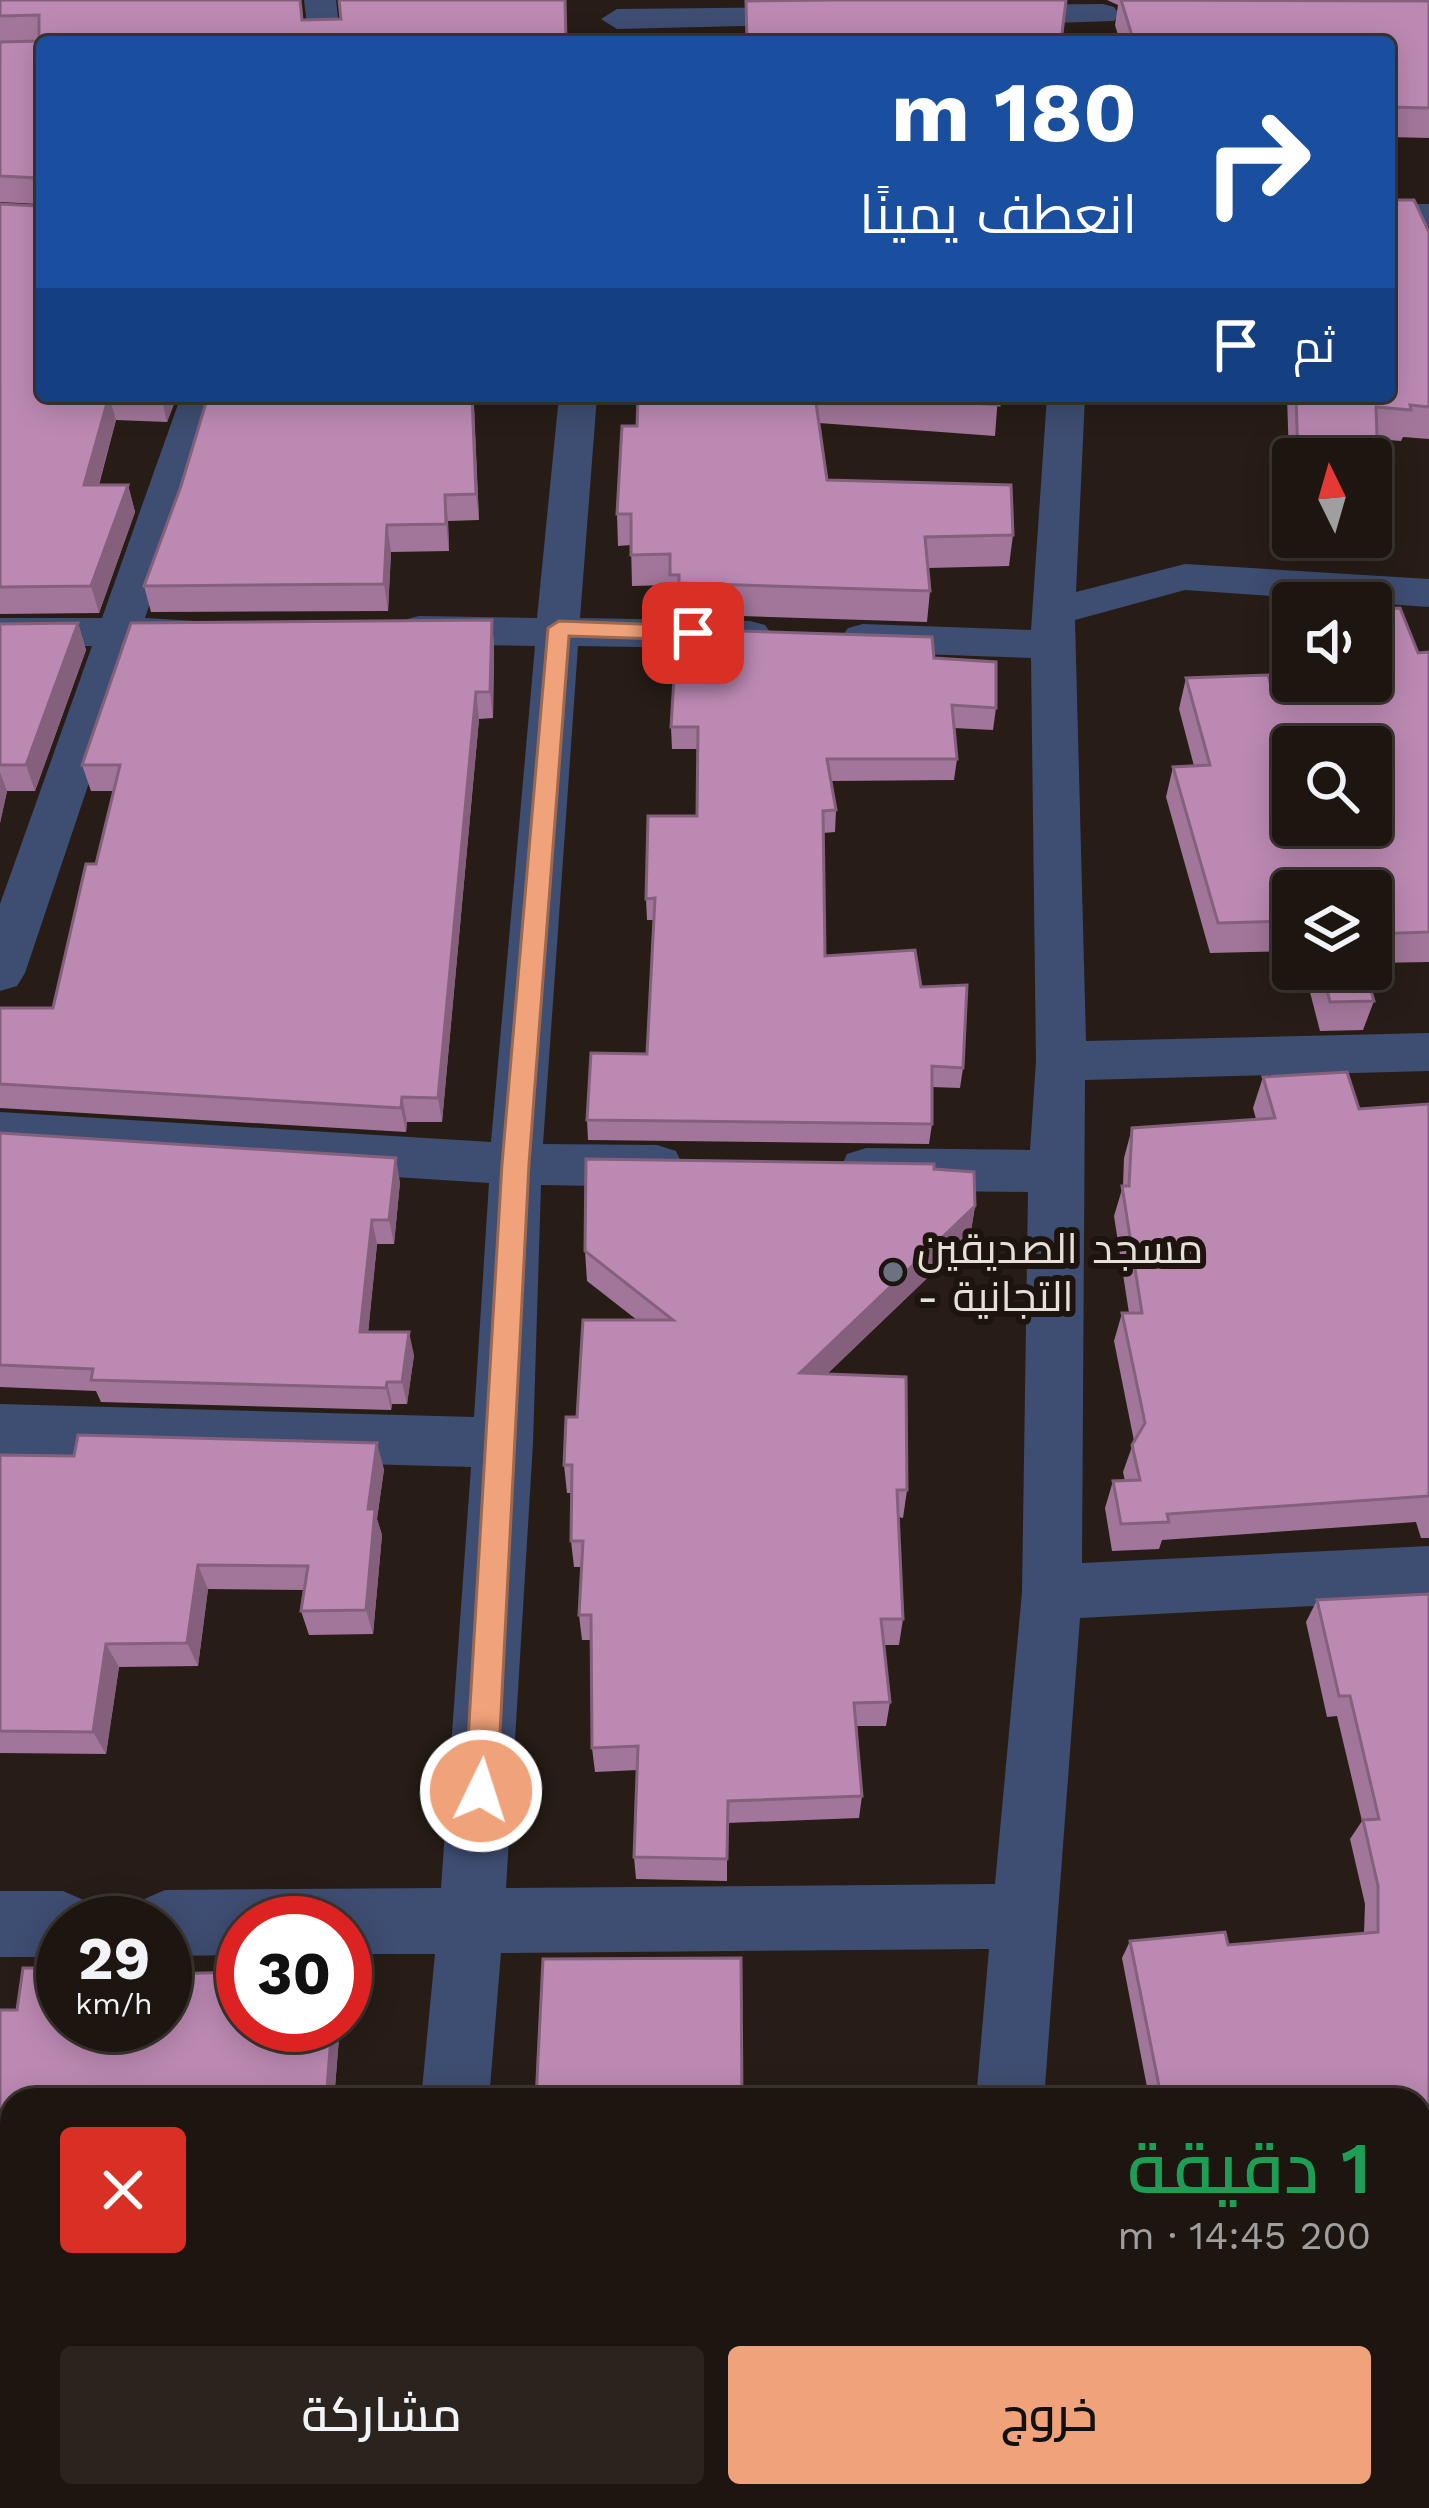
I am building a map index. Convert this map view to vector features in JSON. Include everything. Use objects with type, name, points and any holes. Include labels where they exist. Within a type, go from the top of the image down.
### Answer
[{"type":"street","points":[[320,0],[324,36]]},
{"type":"street","points":[[964,15],[1103,19]]},
{"type":"street","points":[[616,26],[848,16]]},
{"type":"street","points":[[1395,215],[1429,215]]},
{"type":"street","points":[[0,973],[198,402]]},
{"type":"street","points":[[456,2088],[473,1922],[504,1442],[516,1164],[578,402]]},
{"type":"street","points":[[1011,2088],[1052,1592],[1055,1171],[1061,1061],[1054,628],[1066,402]]},
{"type":"street","points":[[372,630],[559,628],[806,636],[1054,628],[1185,577],[1429,593]]},
{"type":"street","points":[[0,632],[232,632]]},
{"type":"street","points":[[1061,1061],[1429,1052]]},
{"type":"street","points":[[0,1132],[516,1164],[703,1166]]},
{"type":"street","points":[[820,1168],[1055,1171]]},
{"type":"street","points":[[0,1429],[504,1442]]},
{"type":"street","points":[[1052,1592],[1429,1573]]},
{"type":"street","points":[[192,1923],[1022,1916]]},
{"type":"street","points":[[0,1924],[36,1924]]},
{"type":"building","points":[[0,0],[300,0],[302,20],[341,19],[339,0],[565,0],[566,36],[39,36],[39,15],[0,16]]},
{"type":"building","points":[[1066,0],[1062,36],[747,36],[746,1]]},
{"type":"building","points":[[1121,0],[1429,1],[1429,108],[1395,107],[1395,36],[1132,36]]},
{"type":"building","points":[[36,41],[36,178],[0,176],[0,42]]},
{"type":"building","points":[[1395,200],[1414,200],[1429,232],[1429,407],[1376,407],[1377,438],[1297,438],[1296,402],[1395,402]]},
{"type":"building","points":[[0,204],[36,206],[36,402],[107,402],[84,485],[128,485],[91,586],[0,587]]},
{"type":"building","points":[[206,402],[472,402],[476,494],[445,495],[446,524],[387,525],[384,584],[144,586]]},
{"type":"building","points":[[638,402],[816,402],[827,480],[1011,485],[1013,535],[925,537],[930,591],[679,583],[679,575],[670,575],[670,554],[631,555],[631,514],[617,514],[622,426],[637,426]]},
{"type":"building","points":[[1392,608],[1400,608],[1418,653],[1429,652],[1429,932],[1392,933],[1392,870],[1272,870],[1272,922],[1218,923],[1173,767],[1210,765],[1186,678],[1268,675],[1272,702],[1392,702]]},
{"type":"building","points":[[492,620],[490,692],[476,692],[438,1098],[402,1097],[401,1108],[0,1084],[0,1008],[53,1008],[86,864],[96,864],[120,765],[82,765],[131,623]]},
{"type":"building","points":[[78,623],[26,765],[0,765],[0,624]]},
{"type":"building","points":[[677,629],[932,637],[934,658],[996,662],[996,708],[952,705],[957,759],[827,759],[836,810],[823,811],[825,956],[915,950],[921,987],[967,985],[963,1068],[932,1066],[932,1124],[587,1120],[591,1053],[647,1054],[655,898],[646,899],[648,816],[697,816],[698,727],[671,727]]},
{"type":"building","points":[[1327,990],[1371,990],[1374,1001],[1330,1002]]},
{"type":"building","points":[[1347,1072],[1359,1109],[1429,1104],[1429,1496],[1167,1514],[1169,1522],[1121,1524],[1113,1481],[1140,1480],[1132,1445],[1145,1423],[1122,1313],[1142,1313],[1122,1186],[1129,1186],[1132,1128],[1275,1118],[1263,1077]]},
{"type":"building","points":[[0,1133],[396,1158],[389,1220],[372,1220],[360,1332],[409,1332],[402,1382],[387,1382],[386,1388],[91,1380],[93,1369],[0,1365]]},
{"type":"building","points":[[586,1159],[934,1164],[934,1169],[974,1172],[975,1206],[800,1373],[906,1377],[907,1490],[897,1490],[903,1619],[881,1619],[890,1702],[854,1703],[862,1796],[728,1801],[727,1859],[634,1857],[638,1746],[592,1748],[591,1615],[579,1615],[583,1541],[571,1541],[572,1465],[564,1465],[566,1417],[577,1417],[583,1320],[673,1320],[585,1251]]},
{"type":"building","points":[[78,1435],[377,1443],[368,1509],[375,1509],[366,1610],[301,1611],[308,1566],[198,1565],[187,1643],[106,1644],[93,1732],[0,1731],[0,1455],[74,1456]]},
{"type":"building","points":[[1429,1594],[1429,2088],[1136,2088],[1159,2086],[1130,1941],[1225,1932],[1228,1945],[1378,1932],[1378,1886],[1363,1820],[1379,1819],[1350,1696],[1339,1696],[1317,1600]]},
{"type":"building","points":[[741,1958],[742,2088],[537,2088],[543,1959]]},
{"type":"building","points":[[23,1968],[36,1968],[36,2052],[192,2052],[192,1973],[216,1973],[216,2052],[330,2052],[327,2088],[0,2088],[0,2010],[17,2010]]},
{"type":"place","name":"مسجد الصديقين - التجانية","points":[[893,1272]]},
{"type":"route","points":[[481,1791],[516,1164],[559,628],[693,633]]}]
